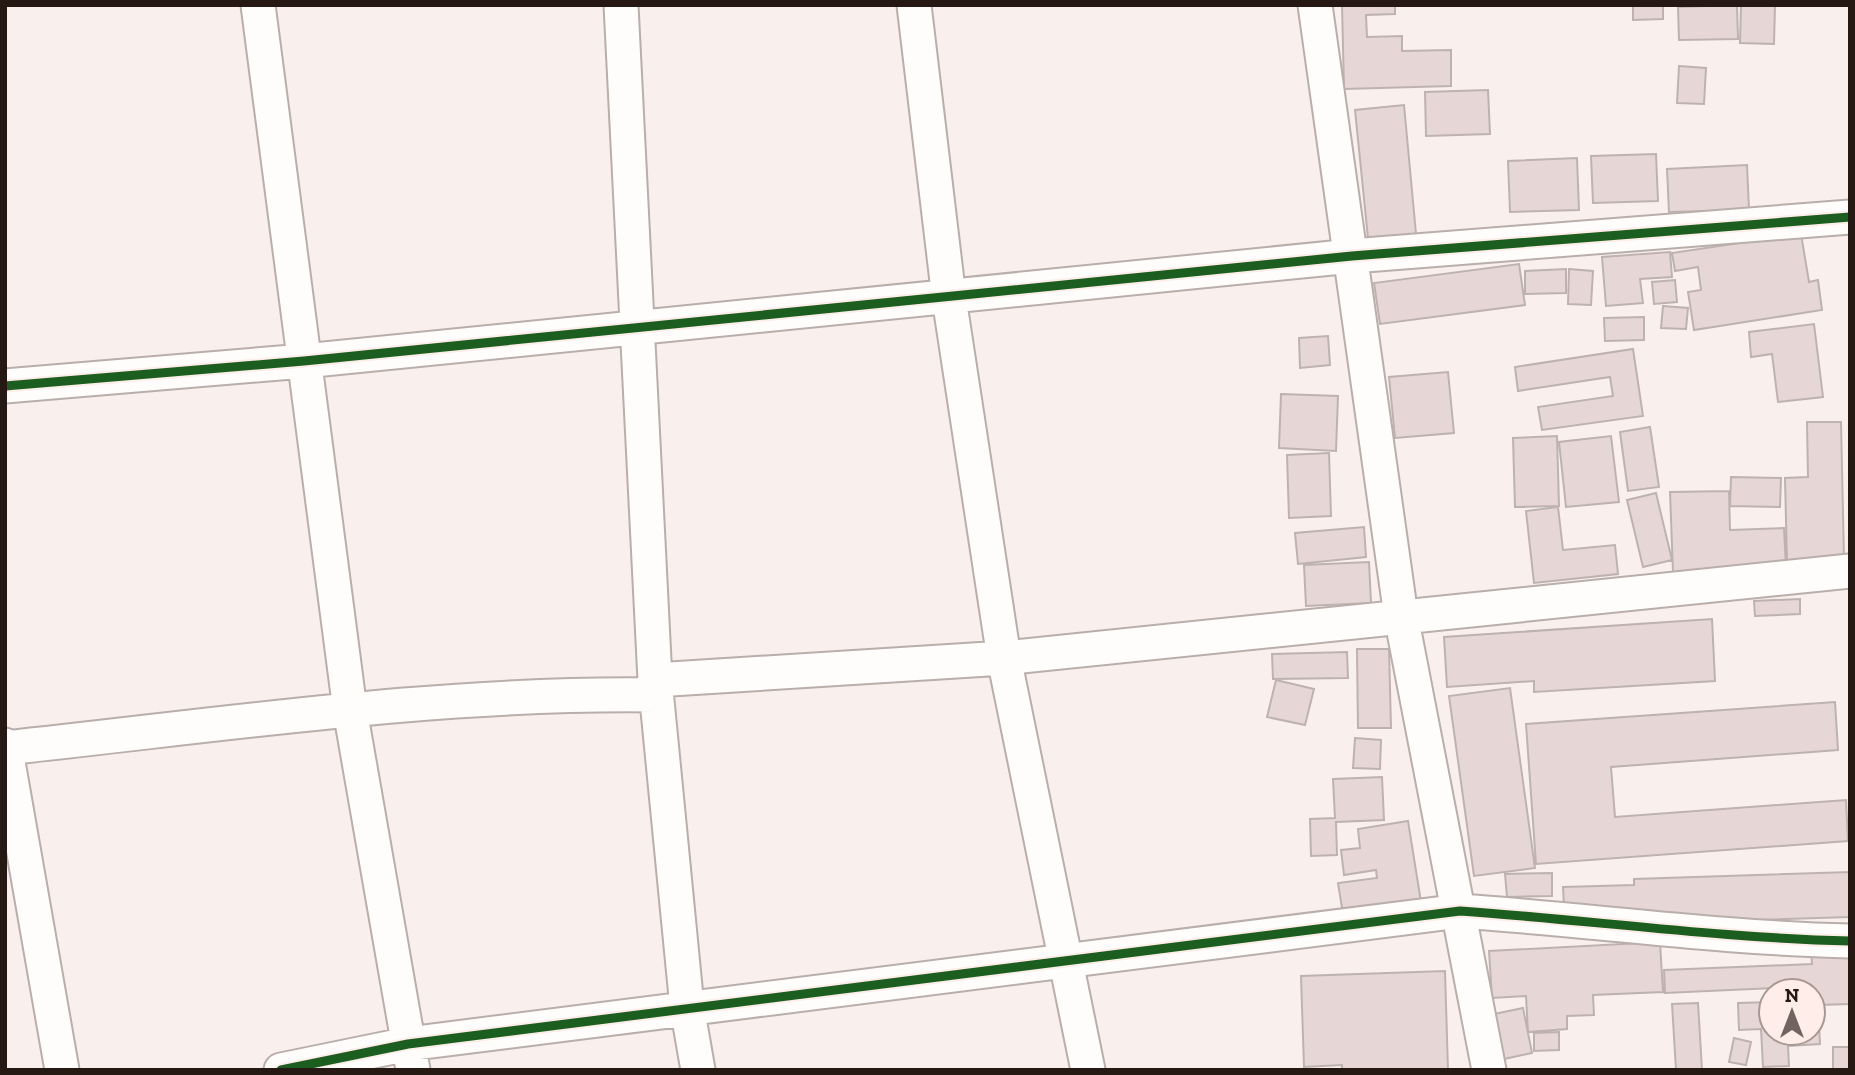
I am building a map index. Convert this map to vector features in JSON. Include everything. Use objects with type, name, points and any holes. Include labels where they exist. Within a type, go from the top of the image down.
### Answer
[{"type":"street","points":[[258,5],[350,710],[411,1057]]},
{"type":"street","points":[[621,5],[635,328],[656,687],[687,1007],[698,1070]]},
{"type":"street","points":[[914,5],[949,298],[1004,658],[1088,1070]]},
{"type":"street","points":[[1315,5],[1401,616],[1489,1070]]},
{"type":"street","points":[[5,386],[304,361],[1352,256],[1850,217]]},
{"type":"street","points":[[62,1070],[5,747],[459,698],[566,694],[1004,658],[1850,571]]},
{"type":"street","points":[[281,1070],[411,1057],[687,1007],[1460,911],[1573,919],[1758,939],[1850,941]]},
{"type":"building","points":[[1342,5],[1395,5],[1395,14],[1366,15],[1367,37],[1402,36],[1402,51],[1451,50],[1451,86],[1344,89]]},
{"type":"building","points":[[1633,5],[1663,5],[1663,19],[1633,20]]},
{"type":"building","points":[[1737,5],[1738,39],[1679,40],[1678,7]]},
{"type":"building","points":[[1741,5],[1775,5],[1774,44],[1740,43]]},
{"type":"building","points":[[1679,66],[1706,68],[1704,104],[1677,103]]},
{"type":"building","points":[[1488,90],[1490,134],[1426,136],[1425,92]]},
{"type":"building","points":[[1404,105],[1416,234],[1368,238],[1355,110]]},
{"type":"building","points":[[1656,154],[1658,201],[1593,203],[1591,156]]},
{"type":"building","points":[[1577,158],[1579,210],[1510,212],[1508,161]]},
{"type":"building","points":[[1747,165],[1749,210],[1669,212],[1667,169]]},
{"type":"building","points":[[1801,234],[1809,282],[1818,280],[1822,310],[1694,330],[1688,292],[1701,290],[1698,267],[1675,271],[1672,253]]},
{"type":"building","points":[[1670,252],[1672,277],[1640,279],[1643,303],[1606,306],[1602,257]]},
{"type":"building","points":[[1519,264],[1525,305],[1380,324],[1374,283]]},
{"type":"building","points":[[1566,269],[1566,293],[1525,294],[1525,271]]},
{"type":"building","points":[[1569,269],[1593,271],[1591,305],[1568,304]]},
{"type":"building","points":[[1675,280],[1677,302],[1654,304],[1652,282]]},
{"type":"building","points":[[1663,306],[1688,308],[1686,329],[1661,328]]},
{"type":"building","points":[[1644,317],[1644,340],[1605,341],[1604,318]]},
{"type":"building","points":[[1814,324],[1823,397],[1778,402],[1772,354],[1751,357],[1749,332]]},
{"type":"building","points":[[1328,336],[1330,365],[1300,368],[1299,338]]},
{"type":"building","points":[[1633,349],[1643,416],[1542,430],[1538,407],[1613,396],[1610,377],[1518,391],[1515,367]]},
{"type":"building","points":[[1448,372],[1454,433],[1395,438],[1389,377]]},
{"type":"building","points":[[1281,394],[1338,396],[1336,451],[1279,448]]},
{"type":"building","points":[[1807,422],[1841,422],[1844,560],[1787,562],[1785,478],[1808,477]]},
{"type":"building","points":[[1650,427],[1659,487],[1628,491],[1620,432]]},
{"type":"building","points":[[1557,436],[1559,506],[1515,507],[1513,438]]},
{"type":"building","points":[[1611,436],[1619,502],[1566,507],[1559,442]]},
{"type":"building","points":[[1329,453],[1331,516],[1289,518],[1287,455]]},
{"type":"building","points":[[1731,477],[1781,478],[1780,507],[1730,506]]},
{"type":"building","points":[[1729,491],[1730,530],[1784,528],[1786,568],[1673,572],[1670,492]]},
{"type":"building","points":[[1656,493],[1672,560],[1643,567],[1627,500]]},
{"type":"building","points":[[1558,507],[1563,550],[1615,545],[1618,574],[1534,583],[1526,511]]},
{"type":"building","points":[[1364,527],[1366,557],[1298,564],[1295,533]]},
{"type":"building","points":[[1369,562],[1371,603],[1306,606],[1304,565]]},
{"type":"building","points":[[1800,599],[1800,614],[1755,616],[1754,601]]},
{"type":"building","points":[[1712,619],[1715,681],[1534,692],[1534,681],[1447,687],[1444,637]]},
{"type":"building","points":[[1357,649],[1389,649],[1391,728],[1358,728]]},
{"type":"building","points":[[1347,652],[1348,678],[1273,679],[1272,654]]},
{"type":"building","points":[[1276,680],[1314,689],[1305,725],[1267,717]]},
{"type":"building","points":[[1510,688],[1535,868],[1474,876],[1449,696]]},
{"type":"building","points":[[1835,702],[1838,750],[1611,767],[1615,817],[1846,800],[1848,841],[1536,864],[1526,724]]},
{"type":"building","points":[[1355,738],[1381,740],[1380,769],[1353,768]]},
{"type":"building","points":[[1382,777],[1384,820],[1336,822],[1337,855],[1311,856],[1310,819],[1335,818],[1333,779]]},
{"type":"building","points":[[1408,821],[1421,902],[1343,914],[1338,883],[1377,878],[1376,870],[1344,875],[1341,850],[1360,848],[1358,829]]},
{"type":"building","points":[[1850,872],[1850,917],[1565,926],[1563,887],[1634,885],[1634,879]]},
{"type":"building","points":[[1552,873],[1552,896],[1507,897],[1505,874]]},
{"type":"building","points":[[1660,942],[1663,992],[1593,995],[1594,1015],[1567,1016],[1567,1029],[1528,1032],[1526,996],[1492,998],[1489,951]]},
{"type":"building","points":[[1850,951],[1850,1004],[1827,1005],[1827,977],[1757,977],[1757,989],[1665,993],[1664,970],[1812,964],[1811,952]]},
{"type":"building","points":[[1445,971],[1448,1070],[1342,1070],[1342,1065],[1304,1067],[1301,976]]},
{"type":"building","points":[[1757,1002],[1757,1029],[1739,1030],[1738,1003]]},
{"type":"building","points":[[1698,1003],[1702,1070],[1676,1070],[1672,1004]]},
{"type":"building","points":[[1523,1008],[1532,1053],[1504,1059],[1494,1014]]},
{"type":"building","points":[[1559,1032],[1559,1050],[1534,1051],[1534,1033]]},
{"type":"building","points":[[1734,1038],[1751,1042],[1746,1065],[1729,1062]]},
{"type":"building","points":[[1762,1047],[1788,1047],[1789,1066],[1763,1067]]},
{"type":"building","points":[[1833,1047],[1850,1047],[1850,1070],[1833,1070]]},
{"type":"cycle path","points":[[5,386],[304,361],[1352,256],[1850,217]]},
{"type":"cycle path","points":[[281,1070],[408,1044],[1460,911],[1703,933],[1850,941]]}]
